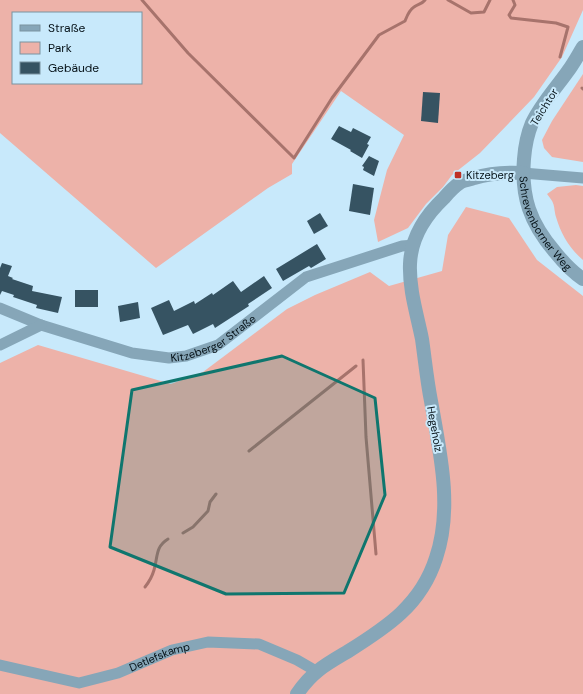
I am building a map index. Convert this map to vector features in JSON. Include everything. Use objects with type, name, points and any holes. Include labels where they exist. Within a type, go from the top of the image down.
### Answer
[{"type":"street","name":"Teichtor","points":[[523,173],[525,142],[532,123],[545,101],[569,69],[583,47]]},
{"type":"street","name":"Hegeholz","points":[[297,694],[304,683],[316,671],[381,631],[400,616],[419,593],[428,578],[436,559],[442,538],[444,512],[442,470],[421,338],[411,288],[410,264],[414,245],[424,222],[431,211],[462,182],[500,172],[523,173]]},
{"type":"street","name":"Schrevenborner Weg","points":[[583,178],[523,173],[525,197],[534,221],[544,238],[564,263],[583,280]]},
{"type":"street","name":"Kitzeberger Straße","points":[[0,308],[41,325],[132,353],[169,358],[186,356],[218,345],[306,277],[402,246],[414,245]]},
{"type":"street","points":[[0,345],[41,325]]},
{"type":"street","name":"Detlefskamp","points":[[0,665],[78,683],[118,673],[172,650],[208,642],[259,644],[297,660],[316,671]]},
{"type":"highlighted area","points":[[282,356],[375,398],[385,495],[344,593],[226,594],[110,547],[132,390]]},
{"type":"green space","points":[[0,0],[583,0],[583,10],[562,57],[534,97],[480,153],[452,175],[443,187],[426,204],[408,228],[378,242],[374,220],[387,170],[404,135],[341,91],[292,164],[292,174],[268,188],[156,268],[0,133]]},
{"type":"green space","points":[[583,74],[583,162],[552,157],[544,148],[542,140],[552,121]]},
{"type":"green space","points":[[576,185],[583,186],[583,260],[570,246],[563,235],[556,217],[553,203],[547,194],[557,187]]},
{"type":"green space","points":[[466,207],[509,218],[537,260],[583,296],[583,694],[0,694],[0,363],[38,345],[171,384],[203,372],[287,309],[315,295],[370,272],[389,286],[442,271],[448,235]]},
{"type":"building","points":[[423,92],[440,93],[438,123],[421,121]]},
{"type":"building","points":[[339,126],[351,132],[353,128],[371,137],[367,144],[369,145],[362,158],[331,139]]},
{"type":"building","points":[[369,156],[379,161],[374,176],[363,170],[364,167],[362,166]]},
{"type":"building","points":[[353,184],[374,188],[370,215],[349,211]]},
{"type":"building","points":[[320,213],[328,226],[314,234],[307,221]]},
{"type":"building","points":[[317,244],[326,259],[311,268],[309,266],[283,281],[276,269]]},
{"type":"building","points":[[2,263],[12,266],[8,276],[13,278],[12,279],[33,286],[32,291],[62,297],[58,313],[36,308],[37,305],[13,297],[14,295],[2,291],[0,295],[0,268]]},
{"type":"building","points":[[264,276],[272,288],[248,304],[249,306],[215,328],[213,324],[193,334],[188,325],[163,335],[151,308],[169,300],[174,311],[194,301],[195,304],[212,293],[213,295],[233,281],[241,292]]},
{"type":"building","points":[[75,290],[98,290],[98,307],[75,307]]},
{"type":"building","points":[[138,302],[140,318],[120,322],[118,306]]},
{"type":"waterway","points":[[142,0],[188,53],[294,158],[332,98],[379,35],[405,21],[408,13],[415,6],[425,0]]},
{"type":"waterway","points":[[448,0],[471,13],[484,12],[490,0]]},
{"type":"waterway","points":[[513,0],[515,5],[509,15],[511,18],[556,23],[568,27],[560,57]]},
{"type":"waterway","points":[[363,360],[366,437],[376,554]]},
{"type":"waterway","points":[[249,451],[356,366]]},
{"type":"waterway","points":[[183,533],[193,527],[208,511],[210,502],[216,494]]},
{"type":"waterway","points":[[145,587],[153,573],[159,549],[168,539]]},
{"type":"place","name":"Kitzeberg","points":[[458,175]]}]
